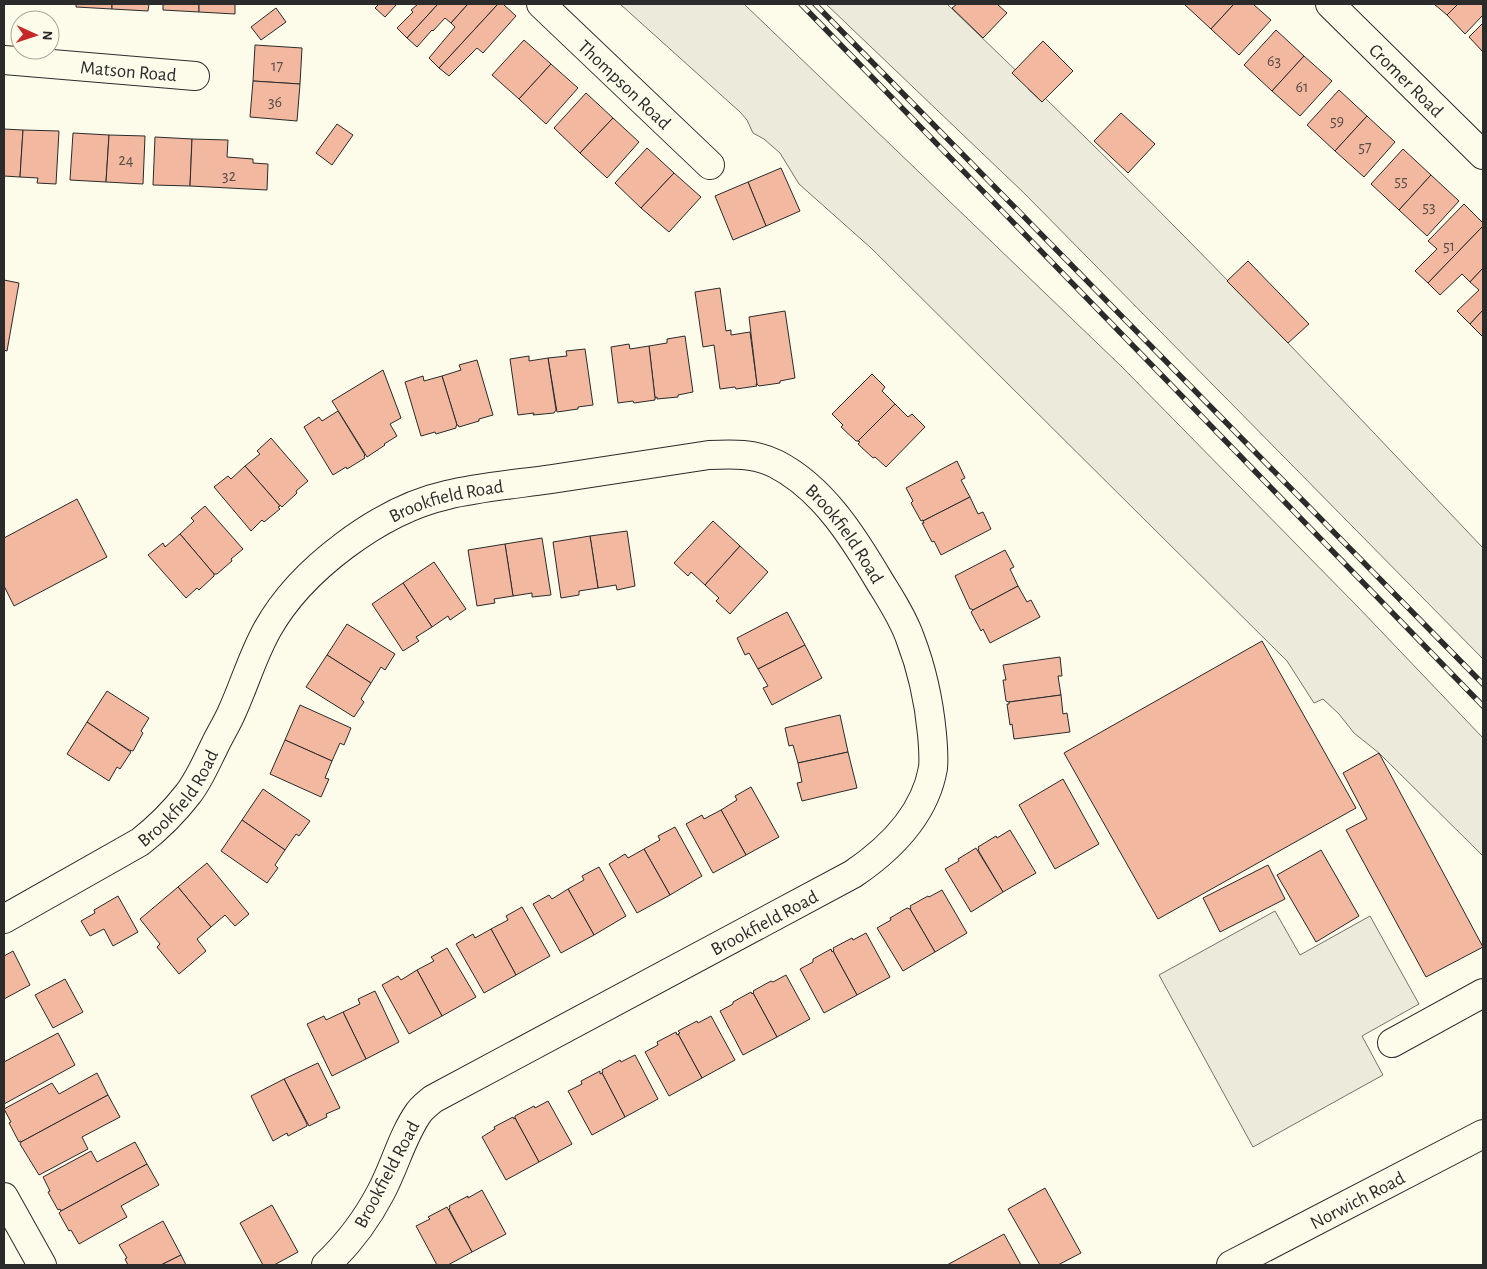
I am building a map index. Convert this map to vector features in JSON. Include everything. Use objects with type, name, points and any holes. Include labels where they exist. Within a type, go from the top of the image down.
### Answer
[{"type":"street","name":"Thompson Road","points":[[541,4],[710,165]]},
{"type":"street","name":"Cromer Road","points":[[1330,4],[1483,155]]},
{"type":"street","name":"Matson Road","points":[[4,60],[195,76]]},
{"type":"street","name":"Brookfield Road","points":[[4,919],[140,842],[160,826],[189,793],[200,775],[231,714],[267,629],[280,610],[330,556],[377,523],[400,512],[446,495],[709,455],[727,454],[744,454],[776,464],[793,474],[837,516],[897,609],[910,638],[921,672],[929,708],[933,767],[928,788],[915,813],[890,845],[871,862],[844,879],[433,1098],[420,1111],[410,1127],[382,1191],[370,1212],[343,1248],[326,1265]]},
{"type":"street","points":[[1392,1043],[1483,993]]},
{"type":"street","name":"Norwich Road","points":[[1231,1265],[1483,1134]]},
{"type":"street","points":[[4,1197],[42,1265]]},
{"type":"shaded area","points":[[620,4],[744,4],[1121,366],[1358,607],[1483,738],[1483,856],[1379,753],[1354,733],[1339,714],[1323,699],[1314,703],[1287,661],[871,248],[799,184],[780,153],[764,139],[753,133],[747,120],[740,112]]},
{"type":"shaded area","points":[[826,4],[947,4],[1031,85],[1028,89],[1042,102],[1045,98],[1101,153],[1267,321],[1483,548],[1483,659],[1025,194]]},
{"type":"shaded area","points":[[1275,911],[1300,955],[1370,916],[1419,1004],[1362,1036],[1383,1075],[1253,1147],[1159,975]]},
{"type":"building","points":[[76,4],[112,4],[112,9],[76,7]]},
{"type":"building","points":[[112,4],[149,4],[148,11],[112,9]]},
{"type":"building","points":[[163,4],[199,4],[199,12],[163,10]]},
{"type":"building","points":[[199,4],[235,4],[235,14],[199,12]]},
{"type":"building","points":[[379,4],[397,4],[385,17],[375,8]]},
{"type":"building","points":[[418,4],[438,4],[407,38],[397,28],[413,12],[411,10]]},
{"type":"building","points":[[438,4],[468,4],[451,23],[445,18],[417,47],[407,38]]},
{"type":"building","points":[[468,4],[498,4],[439,68],[429,58],[455,27],[451,23]]},
{"type":"building","points":[[498,4],[503,4],[516,16],[483,53],[477,48],[449,76],[439,68]]},
{"type":"building","points":[[957,4],[997,4],[1007,13],[983,38],[952,8]]},
{"type":"building","points":[[1184,4],[1234,4],[1211,29]]},
{"type":"building","points":[[1234,4],[1253,4],[1271,20],[1239,55],[1211,29]]},
{"type":"building","points":[[1434,4],[1458,4],[1447,15]]},
{"type":"building","points":[[1458,4],[1483,4],[1483,15],[1465,34],[1447,15]]},
{"type":"building","points":[[276,8],[286,22],[261,40],[251,27]]},
{"type":"building","points":[[1483,23],[1483,52],[1469,37]]},
{"type":"building","points":[[1276,30],[1304,56],[1272,91],[1244,65]]},
{"type":"building","points":[[524,40],[551,64],[519,99],[492,75]]},
{"type":"building","points":[[1043,41],[1073,71],[1042,102],[1012,73]]},
{"type":"building","points":[[255,45],[302,48],[300,84],[253,81]]},
{"type":"building","points":[[1304,56],[1332,81],[1300,116],[1272,91]]},
{"type":"building","points":[[551,64],[578,88],[546,124],[519,99]]},
{"type":"building","points":[[253,81],[300,84],[297,121],[250,117]]},
{"type":"building","points":[[1339,90],[1367,116],[1335,151],[1307,125]]},
{"type":"building","points":[[586,93],[613,118],[580,153],[554,128]]},
{"type":"building","points":[[1121,113],[1155,144],[1128,173],[1094,141]]},
{"type":"building","points":[[1367,116],[1395,142],[1364,177],[1335,151]]},
{"type":"building","points":[[613,118],[639,142],[607,178],[580,153]]},
{"type":"building","points":[[337,124],[353,135],[332,165],[316,153]]},
{"type":"building","points":[[4,129],[23,130],[20,177],[4,176]]},
{"type":"building","points":[[23,130],[59,131],[56,184],[37,183],[38,178],[20,177]]},
{"type":"building","points":[[73,133],[109,135],[106,182],[70,180]]},
{"type":"building","points":[[109,135],[145,136],[143,184],[106,182]]},
{"type":"building","points":[[155,137],[192,139],[190,186],[153,185]]},
{"type":"building","points":[[192,139],[228,140],[227,157],[253,159],[253,163],[268,164],[267,190],[190,186]]},
{"type":"building","points":[[647,148],[674,173],[641,208],[615,183]]},
{"type":"building","points":[[1403,149],[1431,175],[1399,210],[1371,184]]},
{"type":"building","points":[[781,168],[800,211],[766,226],[748,182]]},
{"type":"building","points":[[674,173],[701,197],[669,232],[641,208]]},
{"type":"building","points":[[1431,175],[1459,201],[1427,236],[1399,210]]},
{"type":"building","points":[[748,182],[766,226],[733,240],[715,196]]},
{"type":"building","points":[[1464,204],[1483,223],[1483,226],[1428,283],[1415,271],[1437,249],[1428,241]]},
{"type":"building","points":[[1483,226],[1483,268],[1470,282],[1462,274],[1440,295],[1428,283]]},
{"type":"building","points":[[1248,261],[1309,324],[1288,343],[1227,281]]},
{"type":"building","points":[[1483,268],[1483,310],[1470,324],[1457,311],[1479,290],[1470,282]]},
{"type":"building","points":[[4,280],[19,283],[7,351],[4,350]]},
{"type":"building","points":[[720,288],[726,331],[731,330],[731,335],[750,332],[757,386],[720,389],[714,345],[703,347],[695,292]]},
{"type":"building","points":[[1483,310],[1483,334],[1482,336],[1470,324]]},
{"type":"building","points":[[785,311],[795,378],[780,381],[780,383],[759,386],[757,384],[749,317]]},
{"type":"building","points":[[685,336],[693,392],[678,395],[678,397],[657,399],[657,397],[655,398],[649,346],[667,343],[667,339]]},
{"type":"building","points":[[629,344],[630,349],[649,346],[655,400],[618,403],[611,347]]},
{"type":"building","points":[[585,349],[593,405],[557,412],[548,358],[567,356],[566,351]]},
{"type":"building","points":[[529,356],[529,361],[548,358],[556,410],[554,413],[518,415],[510,359]]},
{"type":"building","points":[[477,360],[493,415],[459,427],[442,376],[461,370],[459,365]]},
{"type":"building","points":[[383,370],[401,418],[390,424],[397,436],[367,457],[332,401]]},
{"type":"building","points":[[872,374],[885,387],[882,391],[895,404],[856,441],[841,427],[843,425],[832,414]]},
{"type":"building","points":[[423,376],[424,381],[442,376],[457,425],[456,428],[421,436],[405,382]]},
{"type":"building","points":[[895,404],[908,417],[912,414],[925,427],[886,467],[875,457],[873,458],[858,444],[860,442],[858,441]]},
{"type":"building","points":[[338,411],[365,458],[333,475],[304,427],[319,417],[322,421]]},
{"type":"building","points":[[271,438],[308,481],[282,507],[245,466],[260,454],[257,451]]},
{"type":"building","points":[[957,461],[965,478],[961,480],[970,497],[921,521],[911,503],[913,501],[906,488]]},
{"type":"building","points":[[245,466],[280,506],[278,507],[280,509],[264,522],[262,520],[251,531],[214,487],[228,476],[231,479]]},
{"type":"building","points":[[970,497],[978,514],[983,512],[991,529],[941,555],[934,541],[932,542],[922,523],[924,523],[923,521]]},
{"type":"building","points":[[77,499],[107,557],[14,606],[4,586],[4,538]]},
{"type":"building","points":[[205,506],[243,549],[217,574],[214,574],[180,534],[194,521],[191,518]]},
{"type":"building","points":[[713,521],[740,546],[705,585],[691,572],[688,576],[674,563]]},
{"type":"building","points":[[627,531],[635,586],[617,590],[616,585],[598,588],[590,536]]},
{"type":"building","points":[[180,534],[214,574],[199,590],[197,588],[186,598],[148,555],[163,543],[165,547]]},
{"type":"building","points":[[590,536],[598,588],[579,591],[579,595],[561,598],[553,542]]},
{"type":"building","points":[[542,538],[551,595],[532,597],[532,593],[513,596],[505,544]]},
{"type":"building","points":[[505,544],[513,596],[494,599],[495,603],[477,606],[468,550]]},
{"type":"building","points":[[740,546],[768,572],[730,614],[716,601],[719,598],[705,585]]},
{"type":"building","points":[[1005,550],[1014,567],[1010,569],[1018,586],[973,610],[970,609],[955,576]]},
{"type":"building","points":[[434,562],[466,609],[450,620],[448,616],[432,627],[403,583]]},
{"type":"building","points":[[403,583],[432,627],[416,637],[419,641],[403,651],[372,604]]},
{"type":"building","points":[[1018,586],[1027,602],[1031,600],[1040,617],[990,643],[971,612]]},
{"type":"building","points":[[787,612],[805,645],[758,669],[749,653],[745,655],[737,638]]},
{"type":"building","points":[[347,624],[395,654],[385,670],[381,667],[371,683],[327,655]]},
{"type":"building","points":[[1262,641],[1356,808],[1158,919],[1064,753]]},
{"type":"building","points":[[805,645],[822,678],[772,705],[763,688],[768,686],[758,669]]},
{"type":"building","points":[[327,655],[371,683],[361,699],[364,702],[354,717],[306,687]]},
{"type":"building","points":[[1060,657],[1062,676],[1058,676],[1061,695],[1006,701],[1003,680],[1006,680],[1003,665]]},
{"type":"building","points":[[107,691],[149,718],[141,731],[143,733],[133,751],[87,722]]},
{"type":"building","points":[[1061,695],[1063,714],[1067,713],[1070,732],[1014,739],[1007,704],[1009,702]]},
{"type":"building","points":[[300,705],[351,728],[344,745],[340,743],[332,761],[285,740]]},
{"type":"building","points":[[840,715],[848,752],[798,763],[793,745],[789,746],[785,728]]},
{"type":"building","points":[[87,722],[131,752],[120,769],[117,767],[109,781],[67,754]]},
{"type":"building","points":[[285,740],[332,761],[325,778],[329,779],[321,797],[270,774]]},
{"type":"building","points":[[848,752],[857,788],[802,801],[797,783],[802,782],[798,763]]},
{"type":"building","points":[[1379,753],[1483,947],[1426,977],[1346,830],[1367,819],[1343,773]]},
{"type":"building","points":[[1063,779],[1099,844],[1055,869],[1019,805]]},
{"type":"building","points":[[751,787],[779,837],[746,855],[721,810],[737,800],[735,796]]},
{"type":"building","points":[[263,789],[310,821],[299,836],[296,834],[285,850],[242,820]]},
{"type":"building","points":[[721,810],[746,855],[713,873],[686,824],[702,815],[704,819]]},
{"type":"building","points":[[242,820],[285,850],[275,865],[278,868],[267,883],[221,851]]},
{"type":"building","points":[[675,827],[702,876],[670,895],[644,849],[660,840],[658,836]]},
{"type":"building","points":[[1010,830],[1036,873],[1003,892],[978,847]]},
{"type":"building","points":[[976,848],[1003,892],[971,912],[945,869]]},
{"type":"building","points":[[644,849],[670,895],[637,913],[609,864],[625,854],[628,858]]},
{"type":"building","points":[[1321,850],[1359,916],[1316,942],[1277,875]]},
{"type":"building","points":[[207,863],[249,914],[235,926],[225,915],[211,927],[178,887]]},
{"type":"building","points":[[1268,865],[1285,899],[1220,932],[1203,898]]},
{"type":"building","points":[[599,867],[626,916],[594,935],[568,889],[584,880],[582,876]]},
{"type":"building","points":[[178,887],[211,927],[197,939],[206,951],[179,974],[157,947],[160,944],[140,919]]},
{"type":"building","points":[[568,889],[594,935],[561,953],[533,904],[549,895],[552,899]]},
{"type":"building","points":[[942,890],[967,933],[935,952],[910,906]]},
{"type":"building","points":[[118,896],[138,932],[113,946],[104,929],[90,936],[81,921],[95,913],[94,910]]},
{"type":"building","points":[[522,907],[550,956],[516,975],[491,929],[508,920],[506,916]]},
{"type":"building","points":[[907,908],[910,909],[935,952],[903,971],[877,928]]},
{"type":"building","points":[[491,929],[516,975],[484,993],[456,944],[473,934],[475,938]]},
{"type":"building","points":[[866,933],[890,977],[857,995],[833,948]]},
{"type":"building","points":[[447,948],[476,997],[442,1016],[417,970],[434,961],[431,957]]},
{"type":"building","points":[[831,949],[857,995],[824,1013],[800,969]]},
{"type":"building","points":[[13,951],[30,985],[4,999],[4,956]]},
{"type":"building","points":[[417,970],[442,1016],[409,1034],[382,985],[398,976],[401,980]]},
{"type":"building","points":[[786,975],[810,1019],[777,1037],[753,991]]},
{"type":"building","points":[[65,979],[83,1012],[53,1028],[35,995]]},
{"type":"building","points":[[375,991],[399,1042],[366,1059],[343,1012],[360,1004],[358,999]]},
{"type":"building","points":[[751,992],[777,1037],[743,1055],[720,1011]]},
{"type":"building","points":[[343,1012],[366,1059],[332,1076],[307,1024],[324,1016],[326,1020]]},
{"type":"building","points":[[711,1016],[735,1060],[702,1078],[678,1031]]},
{"type":"building","points":[[676,1032],[702,1078],[669,1096],[645,1052],[658,1045],[657,1042]]},
{"type":"building","points":[[58,1033],[75,1065],[4,1104],[4,1062]]},
{"type":"building","points":[[635,1055],[658,1099],[625,1117],[602,1070],[620,1060],[621,1062]]},
{"type":"building","points":[[318,1063],[340,1108],[326,1114],[327,1117],[309,1126],[284,1079]]},
{"type":"building","points":[[600,1071],[625,1117],[592,1135],[568,1091],[582,1084],[581,1081]]},
{"type":"building","points":[[97,1073],[108,1095],[19,1142],[4,1109],[52,1083],[59,1094]]},
{"type":"building","points":[[284,1079],[307,1126],[288,1136],[287,1133],[273,1141],[251,1096]]},
{"type":"building","points":[[108,1095],[120,1117],[82,1137],[88,1149],[39,1175],[20,1144],[21,1142]]},
{"type":"building","points":[[548,1101],[572,1144],[539,1162],[515,1116]]},
{"type":"building","points":[[513,1117],[539,1162],[506,1180],[482,1137],[495,1129],[494,1127]]},
{"type":"building","points":[[135,1142],[147,1164],[61,1211],[60,1209],[58,1210],[48,1192],[50,1191],[43,1177],[91,1151],[97,1162]]},
{"type":"building","points":[[147,1164],[159,1185],[121,1206],[127,1217],[79,1244],[59,1213]]},
{"type":"building","points":[[1045,1188],[1081,1253],[1058,1265],[1040,1265],[1008,1209]]},
{"type":"building","points":[[482,1190],[506,1234],[472,1252],[449,1206]]},
{"type":"building","points":[[272,1205],[298,1252],[274,1265],[263,1265],[240,1223]]},
{"type":"building","points":[[447,1207],[472,1252],[448,1265],[437,1265],[416,1226]]},
{"type":"building","points":[[163,1221],[181,1255],[161,1265],[128,1265],[125,1259],[127,1258],[119,1245]]},
{"type":"building","points":[[1004,1234],[1021,1265],[947,1265]]},
{"type":"building","points":[[181,1255],[186,1265],[161,1265]]},
{"type":"railway","points":[[801,4],[1483,706]]},
{"type":"railway","points":[[815,4],[1483,684]]}]
